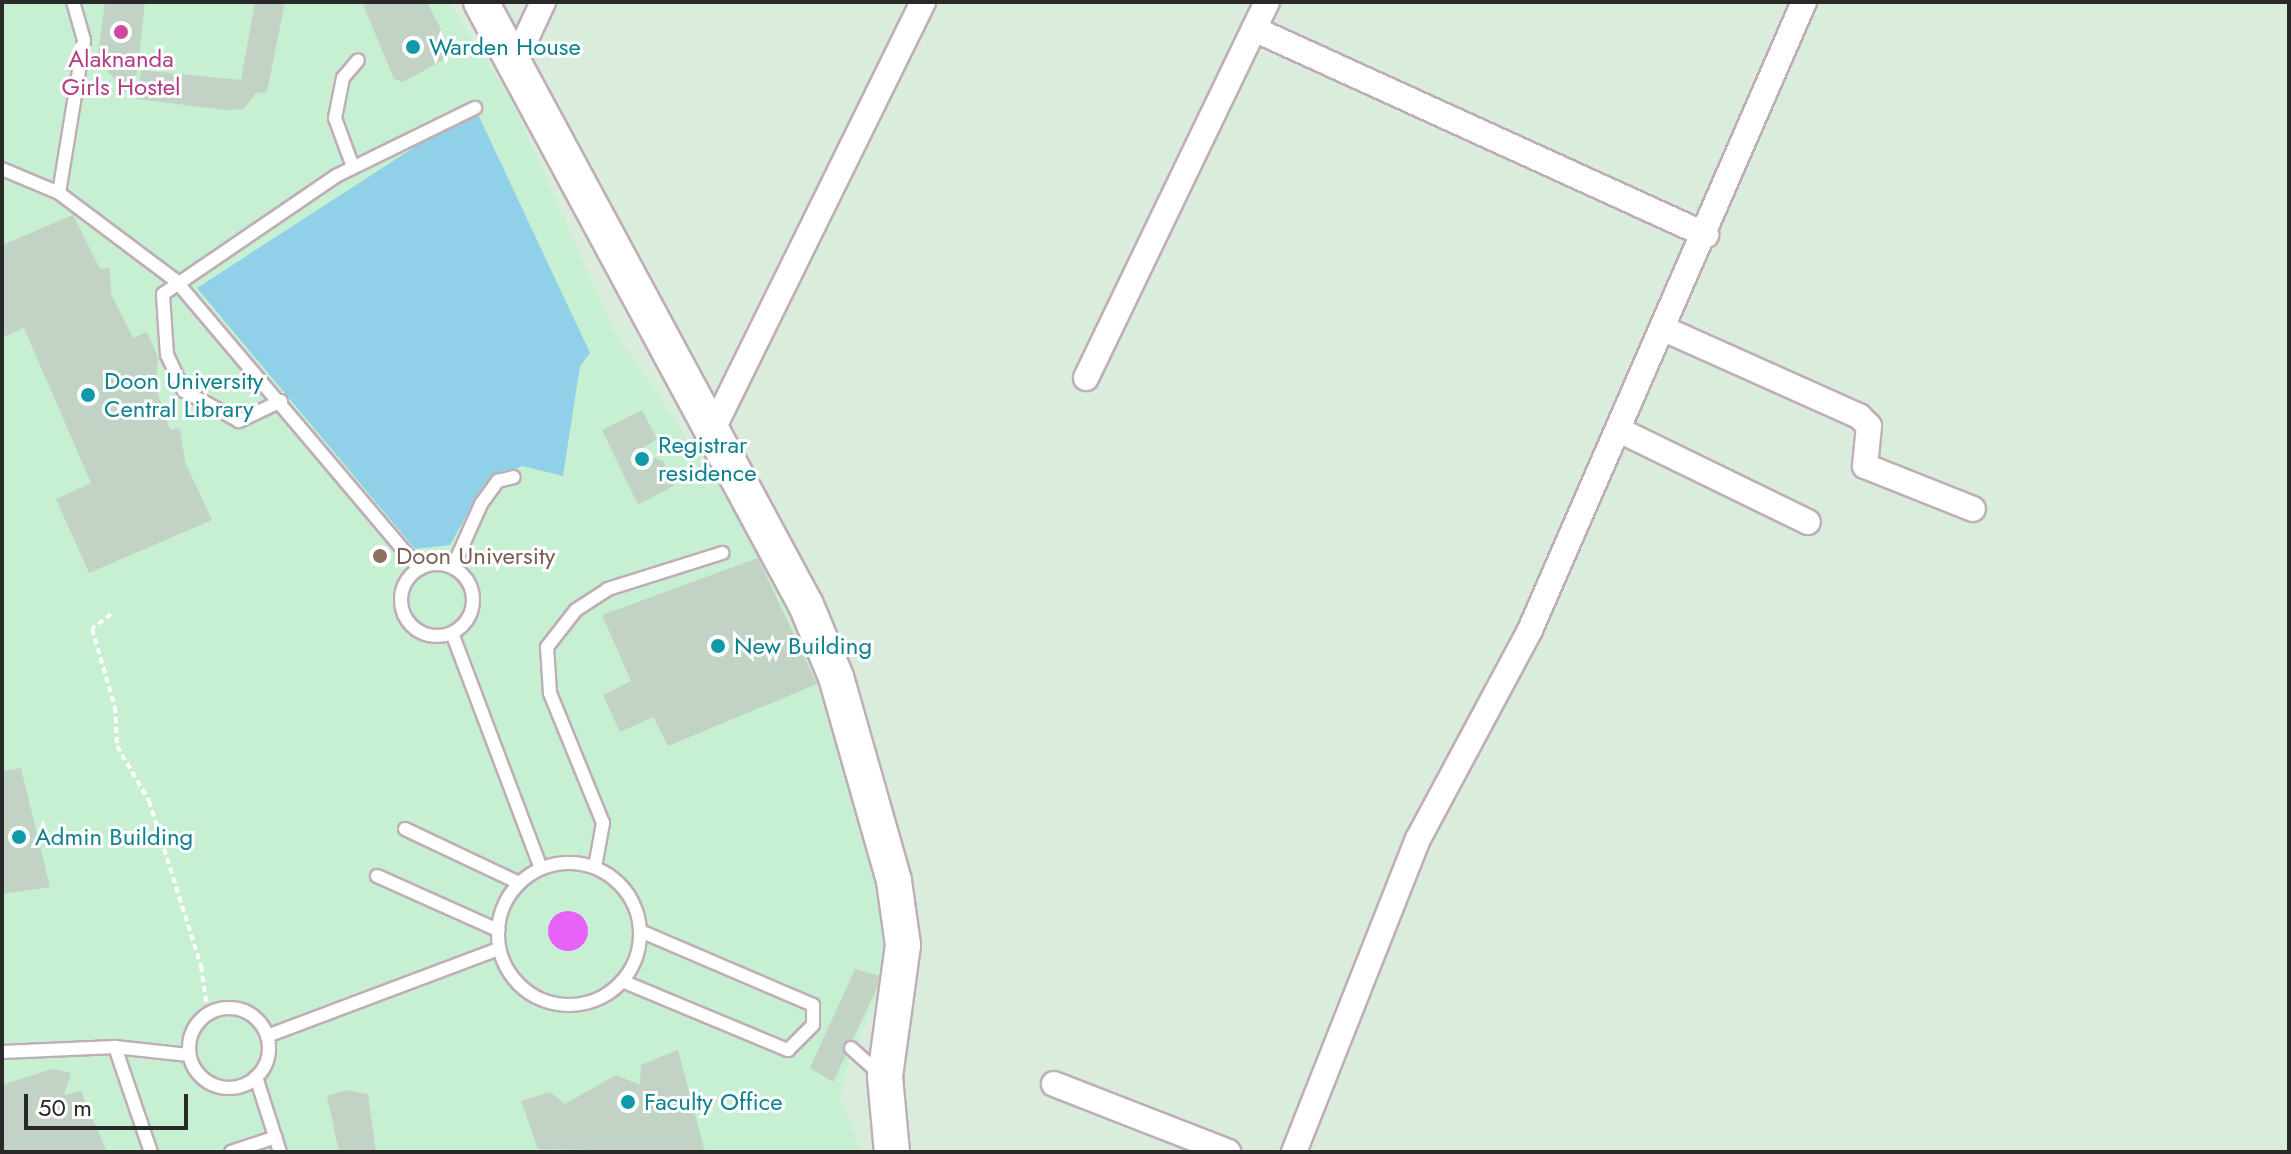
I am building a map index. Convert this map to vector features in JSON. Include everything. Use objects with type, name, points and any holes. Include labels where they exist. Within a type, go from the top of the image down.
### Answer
[{"type":"main road","points":[[481,2],[516,60],[710,435],[806,605],[836,677],[894,881],[903,945],[885,1077],[892,1152]]},
{"type":"street","points":[[516,60],[543,2]]},
{"type":"street","points":[[710,435],[923,2]]},
{"type":"street","points":[[1086,378],[1267,2]]},
{"type":"street","points":[[1294,1152],[1418,839],[1530,630],[1706,235],[1804,2]]},
{"type":"street","points":[[1254,29],[1706,235]]},
{"type":"street","points":[[1662,328],[1859,416],[1869,426],[1865,466],[1973,509]]},
{"type":"street","points":[[1619,430],[1808,522]]},
{"type":"street","points":[[1054,1084],[1228,1152]]},
{"type":"lane","points":[[59,193],[84,40],[73,2]]},
{"type":"lane","points":[[353,167],[335,118],[343,78],[358,60]]},
{"type":"lane","points":[[281,401],[239,421],[184,391],[172,373],[159,310],[176,281],[353,167],[475,108]]},
{"type":"lane","points":[[2,169],[59,193],[176,281],[281,401],[419,569]]},
{"type":"lane","points":[[453,567],[481,504],[498,481],[514,477]]},
{"type":"lane","points":[[595,867],[603,823],[550,693],[547,647],[576,610],[608,589],[722,553]]},
{"type":"lane","points":[[419,569],[453,567]]},
{"type":"lane","points":[[419,569],[401,599],[408,622],[428,635],[452,633],[469,617],[473,595],[453,567]]},
{"type":"lane","points":[[452,633],[541,869]]},
{"type":"lane","points":[[405,829],[519,883]]},
{"type":"lane","points":[[595,867],[626,893],[640,931],[622,981],[582,1004],[550,1003],[512,977],[499,949],[498,930],[519,883],[541,869],[595,867]]},
{"type":"lane","points":[[377,876],[498,930]]},
{"type":"lane","points":[[622,981],[788,1050],[819,1029],[813,1005],[640,931]]},
{"type":"lane","points":[[267,1036],[499,949]]},
{"type":"lane","points":[[243,1010],[267,1036],[267,1058],[256,1077],[215,1086],[198,1074],[189,1055],[192,1031],[208,1014],[243,1010]]},
{"type":"lane","points":[[2,1052],[115,1047],[189,1055]]},
{"type":"lane","points":[[115,1047],[151,1152]]},
{"type":"lane","points":[[851,1048],[885,1077]]},
{"type":"lane","points":[[256,1077],[280,1152]]},
{"type":"lane","points":[[231,1152],[276,1137]]},
{"type":"path","points":[[111,614],[92,629],[115,707],[117,746],[149,801],[201,966],[208,1014]]},
{"type":"shaded area","name":"Doon University","points":[[2,2],[449,2],[511,99],[613,329],[731,502],[817,667],[883,885],[883,988],[851,1054],[840,1097],[862,1152],[2,1152]]},
{"type":"shaded area","points":[[475,108],[590,353],[580,366],[563,476],[522,466],[484,484],[450,545],[415,549],[197,288]]},
{"type":"shaded area","points":[[568,911],[582,917],[588,931],[582,945],[568,951],[554,945],[548,931],[554,917]]},
{"type":"building","points":[[105,2],[145,2],[137,74],[121,84],[97,62]]},
{"type":"building","name":"Alaknanda Girls Hostel","points":[[255,2],[285,2],[267,92],[256,93],[244,109],[225,110],[137,99],[141,70],[241,80]]},
{"type":"building","name":"Warden House","points":[[362,2],[427,2],[444,35],[445,59],[403,82],[394,79]]},
{"type":"building","name":"Doon University Central Library","points":[[73,215],[100,269],[110,268],[111,294],[133,338],[147,332],[158,357],[156,388],[170,430],[180,428],[185,462],[212,520],[89,573],[56,499],[91,483],[24,328],[2,338],[2,245]]},
{"type":"building","name":"Registrar residence","points":[[642,410],[657,439],[637,452],[663,461],[675,485],[638,505],[602,430]]},
{"type":"building","name":"New Building","points":[[758,558],[817,684],[668,746],[653,717],[620,732],[603,695],[631,681],[602,615]]},
{"type":"building","name":"Admin Building","points":[[21,768],[50,887],[2,894],[2,771]]},
{"type":"building","points":[[855,969],[879,976],[877,988],[853,1039],[842,1045],[846,1055],[833,1082],[810,1068]]},
{"type":"building","name":"Faculty Office","points":[[678,1050],[705,1152],[538,1149],[521,1101],[550,1092],[565,1104],[616,1075],[640,1085],[641,1065]]},
{"type":"building","points":[[52,1069],[71,1073],[64,1095],[81,1091],[107,1152],[2,1152],[2,1085]]},
{"type":"building","points":[[347,1090],[368,1094],[376,1152],[339,1152],[327,1096]]},
{"type":"place","name":"Alaknanda Girls Hostel","points":[[121,32]]},
{"type":"place","name":"Warden House","points":[[413,47]]},
{"type":"place","name":"Doon University Central Library","points":[[88,395]]},
{"type":"place","name":"Registrar residence","points":[[642,459]]},
{"type":"place","name":"Doon University","points":[[380,556]]},
{"type":"place","name":"New Building","points":[[718,646]]},
{"type":"place","name":"Admin Building","points":[[19,837]]},
{"type":"place","name":"Faculty Office","points":[[628,1102]]}]
